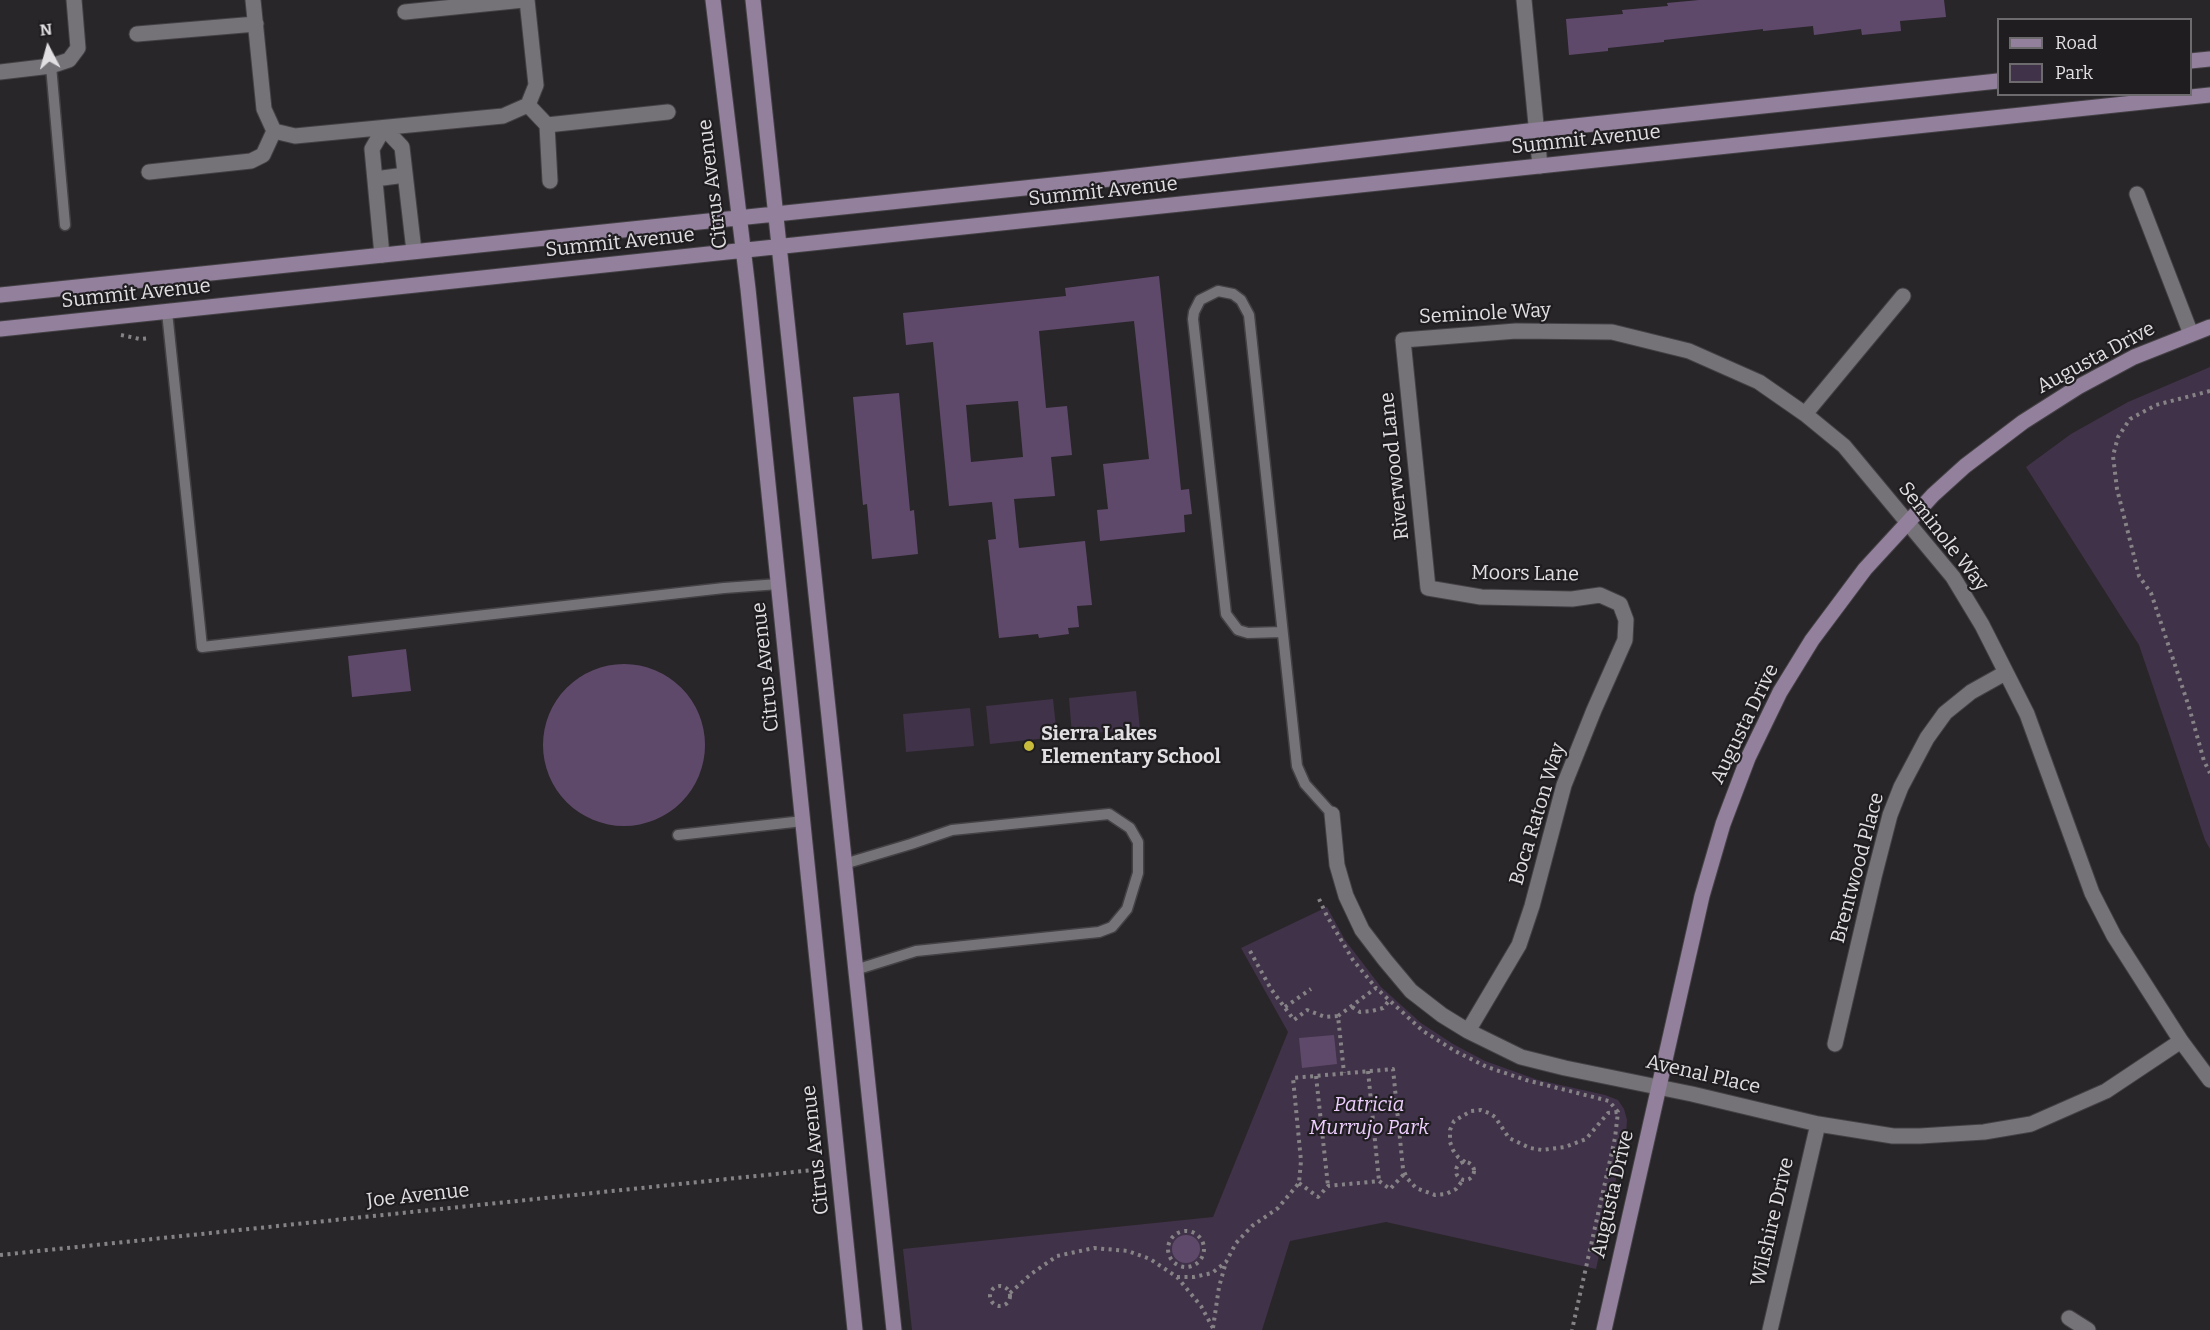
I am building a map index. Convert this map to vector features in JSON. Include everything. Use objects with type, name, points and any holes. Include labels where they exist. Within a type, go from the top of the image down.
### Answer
[{"type":"main road","name":"Citrus Avenue","points":[[713,0],[779,585],[855,1330]]},
{"type":"main road","points":[[753,0],[894,1330]]},
{"type":"main road","points":[[2192,61],[2210,59]]},
{"type":"main road","name":"Summit Avenue","points":[[0,295],[776,214],[1997,81]]},
{"type":"main road","name":"Summit Avenue","points":[[0,329],[2210,95]]},
{"type":"main road","name":"Augusta Drive","points":[[1604,1330],[1702,896],[1723,824],[1748,758],[1780,692],[1812,640],[1865,568],[1965,466],[2023,422],[2078,387],[2134,357],[2210,327]]},
{"type":"street","points":[[0,72],[51,66],[69,60],[78,48],[74,0]]},
{"type":"street","points":[[149,172],[251,161],[263,155],[274,131],[264,109],[253,0]]},
{"type":"street","points":[[274,131],[294,136],[503,116],[528,105],[536,85],[526,0],[405,12]]},
{"type":"street","points":[[1524,0],[1540,166]]},
{"type":"street","points":[[137,34],[256,24]]},
{"type":"street","points":[[528,105],[547,125],[550,181]]},
{"type":"street","points":[[547,125],[668,112]]},
{"type":"street","points":[[384,128],[402,147],[414,251]]},
{"type":"street","points":[[382,255],[372,149],[384,128]]},
{"type":"street","points":[[375,179],[405,176]]},
{"type":"street","points":[[2137,194],[2191,334]]},
{"type":"street","points":[[1805,414],[1903,296]]},
{"type":"street","name":"Seminole Way","points":[[1403,340],[1516,331],[1612,332],[1689,351],[1759,382],[1805,414],[1844,446],[1953,577],[1982,625],[2026,714],[2092,893],[2114,936],[2181,1041],[2210,1080]]},
{"type":"street","name":"Riverwood Lane","points":[[1403,340],[1428,588]]},
{"type":"street","name":"Moors Lane","points":[[1428,588],[1481,597],[1572,599],[1600,595],[1620,604]]},
{"type":"street","name":"Boca Raton Way","points":[[1468,1030],[1519,945],[1532,906],[1564,785],[1625,640],[1626,620],[1620,604]]},
{"type":"street","name":"Brentwood Place","points":[[1835,1044],[1874,877],[1890,815],[1901,786],[1945,713],[1971,692],[2006,673]]},
{"type":"street","name":"Avenal Place","points":[[1332,814],[1337,865],[1346,896],[1362,930],[1411,991],[1442,1015],[1521,1057],[1658,1086],[1818,1124],[1893,1136],[1920,1136],[1984,1132],[2031,1124],[2106,1091],[2181,1041]]},
{"type":"street","name":"Wilshire Drive","points":[[1770,1330],[1818,1124]]},
{"type":"street","points":[[2069,1318],[2088,1330]]},
{"type":"lane","points":[[51,66],[65,225]]},
{"type":"lane","points":[[1282,632],[1258,634],[1238,630],[1226,614],[1224,604],[1193,319],[1200,300],[1218,291],[1233,294],[1241,300],[1248,315],[1297,766],[1305,784],[1332,814]]},
{"type":"lane","points":[[167,312],[202,647],[724,588],[779,585]]},
{"type":"lane","points":[[844,864],[951,830],[1109,814],[1130,828],[1138,842],[1138,873],[1127,909],[1112,927],[1099,932],[916,951],[855,970]]},
{"type":"lane","points":[[678,835],[803,821]]},
{"type":"path","points":[[2210,391],[2156,405],[2130,420],[2118,437],[2113,456],[2117,489],[2139,576],[2151,592],[2210,773]]},
{"type":"path","points":[[1319,899],[1326,916],[1353,960],[1376,988]]},
{"type":"path","points":[[1250,951],[1271,989],[1294,1020],[1307,1010],[1325,1017],[1338,1016],[1344,1073]]},
{"type":"path","points":[[1285,1007],[1311,989]]},
{"type":"path","points":[[1352,1007],[1360,1012],[1366,1012],[1378,1010],[1388,1002]]},
{"type":"path","points":[[1214,1329],[1219,1287],[1226,1262],[1236,1243],[1252,1226],[1288,1199],[1299,1184],[1301,1161],[1293,1078],[1393,1069],[1402,1169],[1416,1188],[1435,1195],[1456,1190],[1463,1180]]},
{"type":"path","points":[[1368,1071],[1379,1182]]},
{"type":"path","points":[[1317,1076],[1328,1186]]},
{"type":"path","points":[[1465,1162],[1459,1164],[1456,1169],[1459,1178],[1463,1180],[1471,1179],[1475,1170],[1473,1165],[1465,1162],[1453,1150],[1450,1130],[1454,1121],[1471,1111],[1481,1110],[1489,1113],[1495,1117],[1509,1138],[1530,1148],[1542,1150],[1565,1147],[1586,1138],[1608,1113],[1618,1112],[1616,1137],[1572,1330]]},
{"type":"path","name":"Joe Avenue","points":[[0,1255],[838,1167]]},
{"type":"path","points":[[1299,1184],[1318,1197],[1328,1186],[1379,1182],[1390,1189],[1405,1173]]},
{"type":"path","points":[[1187,1230],[1198,1235],[1202,1239],[1204,1251],[1198,1262],[1187,1267],[1175,1263],[1168,1253],[1172,1237],[1176,1233],[1187,1230]]},
{"type":"path","points":[[1010,1293],[1006,1287],[1000,1285],[991,1291],[990,1297],[993,1303],[1002,1306],[1010,1300],[1010,1293],[1031,1274],[1058,1256],[1094,1248],[1128,1251],[1150,1259],[1178,1277],[1201,1306],[1214,1329]]},
{"type":"path","points":[[1178,1277],[1204,1276],[1226,1262]]},
{"type":"path","points":[[1170,1271],[1175,1263]]},
{"type":"green space","points":[[2210,367],[2210,849],[2139,645],[2026,467],[2071,434],[2128,402]]},
{"type":"green space","points":[[1136,691],[1140,729],[1072,735],[1069,698]]},
{"type":"green space","points":[[1053,699],[1057,737],[990,744],[986,706]]},
{"type":"green space","points":[[970,708],[974,746],[906,752],[903,714]]},
{"type":"green space","name":"Patricia Murrujo Park","points":[[1327,907],[1345,940],[1381,987],[1421,1023],[1485,1061],[1538,1080],[1618,1100],[1627,1120],[1626,1134],[1596,1269],[1386,1222],[1290,1241],[1262,1330],[912,1330],[903,1249],[1213,1217],[1288,1032],[1241,948]]},
{"type":"building","points":[[1699,0],[1944,0],[1946,17],[1900,21],[1901,31],[1862,35],[1861,29],[1814,35],[1813,26],[1763,31],[1763,29],[1664,40],[1664,42],[1608,48],[1608,51],[1569,55],[1566,19],[1623,14],[1622,10],[1668,6],[1667,3]]},
{"type":"building","points":[[1159,276],[1181,490],[1189,489],[1192,514],[1184,515],[1185,532],[1100,541],[1097,510],[1108,509],[1103,464],[1149,459],[1134,321],[1039,331],[1046,408],[1067,406],[1072,455],[1051,457],[1055,496],[1014,499],[1019,548],[1085,541],[1092,605],[1077,606],[1079,627],[1068,628],[1069,634],[1039,638],[1038,634],[999,638],[988,540],[996,539],[992,502],[949,506],[933,342],[906,345],[903,313],[1066,296],[1065,288]],"holes":[[[1018,401],[1023,457],[971,462],[966,405]]]},
{"type":"building","points":[[899,393],[910,511],[914,510],[918,554],[872,559],[867,504],[863,505],[853,397]]},
{"type":"building","points":[[406,649],[411,691],[352,697],[348,656]]},
{"type":"building","points":[[624,664],[640,665],[655,670],[669,677],[681,688],[692,700],[699,714],[704,729],[704,761],[699,776],[692,790],[681,802],[669,813],[655,820],[640,825],[624,826],[608,825],[593,820],[579,813],[567,802],[556,790],[549,776],[544,761],[543,745],[544,729],[549,714],[556,700],[567,688],[579,677],[593,670],[608,665]]},
{"type":"building","points":[[1334,1035],[1337,1064],[1302,1068],[1299,1038]]},
{"type":"building","points":[[1186,1235],[1196,1239],[1200,1249],[1196,1259],[1186,1263],[1176,1259],[1172,1249],[1176,1239]]},
{"type":"place","name":"Sierra Lakes Elementary School","points":[[1029,746]]}]
